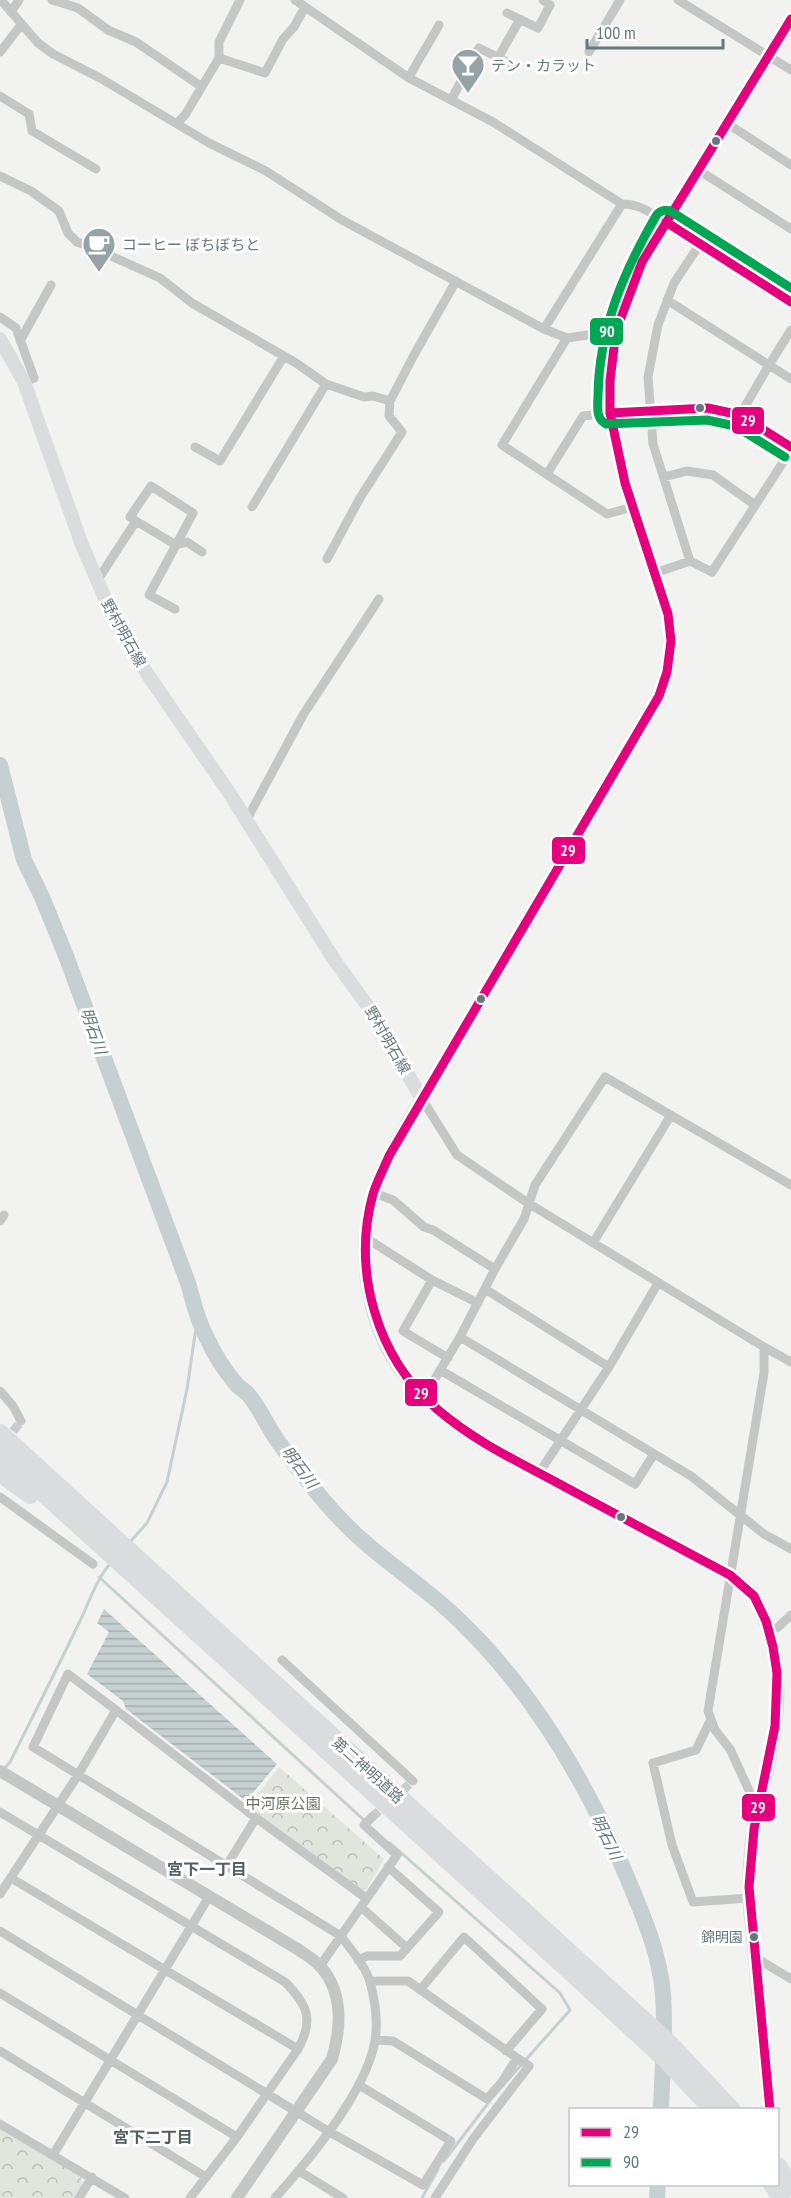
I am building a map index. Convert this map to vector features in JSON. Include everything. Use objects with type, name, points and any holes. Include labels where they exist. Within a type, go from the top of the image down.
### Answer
[{"type":"highway","name":"第二神明道路","points":[[0,1433],[141,1581],[160,1590]]},
{"type":"highway","name":"第二神明道路","points":[[0,1454],[160,1590],[577,1968],[670,2044],[731,2108]]},
{"type":"highway","points":[[0,1473],[96,1536]]},
{"type":"highway","name":"第二神明道路","points":[[577,1968],[712,2108]]},
{"type":"highway","points":[[779,2169],[791,2187]]},
{"type":"main road","name":"野村明石線","points":[[0,339],[24,382],[82,545],[113,617],[148,675],[228,791],[335,961],[372,1012],[422,1099]]},
{"type":"main road","points":[[422,1099],[389,1156],[374,1193],[366,1238],[367,1280],[379,1327],[404,1375],[424,1397],[482,1442],[730,1575],[755,1596],[777,1628],[786,1656],[790,1684],[786,1717],[758,1810],[749,1873],[749,1898],[770,2108]]},
{"type":"street","points":[[1,0],[21,25],[52,54],[100,78],[209,143],[267,171],[342,220],[544,329],[567,338],[616,331]]},
{"type":"street","points":[[12,12],[19,0]]},
{"type":"street","points":[[52,0],[78,8],[108,30],[136,42],[202,87]]},
{"type":"street","points":[[177,123],[185,114],[219,58],[219,42],[239,0]]},
{"type":"street","points":[[296,0],[409,78],[493,122],[622,204],[642,207],[791,302]]},
{"type":"street","points":[[507,13],[538,27],[550,5],[543,0]]},
{"type":"street","points":[[589,52],[620,0]]},
{"type":"street","points":[[678,0],[791,70]]},
{"type":"street","points":[[219,58],[265,73],[283,39],[294,27],[305,7]]},
{"type":"street","points":[[498,58],[520,19]]},
{"type":"street","points":[[791,20],[642,262],[616,331],[610,381],[610,413],[625,483],[668,614],[671,641],[667,672],[659,696],[422,1099],[457,1155],[528,1203],[764,1347],[791,1361]]},
{"type":"street","points":[[0,52],[21,25]]},
{"type":"street","points":[[409,78],[419,55],[427,47],[439,25]]},
{"type":"street","points":[[451,100],[478,48],[509,63]]},
{"type":"street","points":[[0,96],[29,114],[32,131],[96,169]]},
{"type":"street","points":[[728,124],[791,165]]},
{"type":"street","points":[[700,171],[791,229]]},
{"type":"street","points":[[0,176],[31,191],[59,211],[68,233],[77,242],[160,278],[192,303],[284,356],[326,384],[364,397],[373,396],[390,401]]},
{"type":"street","points":[[544,329],[622,204]]},
{"type":"street","points":[[690,561],[653,444],[648,377],[658,325],[667,300],[674,283],[700,244]]},
{"type":"street","points":[[327,559],[360,498],[402,432],[388,416],[390,401],[456,281]]},
{"type":"street","points":[[20,341],[51,285]]},
{"type":"street","points":[[667,300],[791,379]]},
{"type":"street","points":[[0,316],[16,328],[34,378],[24,382]]},
{"type":"street","points":[[740,415],[791,330]]},
{"type":"street","points":[[567,338],[502,445],[607,514],[633,507]]},
{"type":"street","points":[[195,447],[220,461],[284,356]]},
{"type":"street","points":[[252,507],[326,384]]},
{"type":"street","points":[[547,474],[582,416],[610,413],[708,408],[740,415],[791,448],[712,572],[690,561],[655,573]]},
{"type":"street","points":[[664,477],[687,471],[712,475],[755,504]]},
{"type":"street","points":[[174,609],[149,595],[176,544],[193,513],[151,486],[130,517],[176,544],[187,542],[202,552]]},
{"type":"street","points":[[97,581],[136,521]]},
{"type":"street","points":[[246,821],[303,715],[379,599]]},
{"type":"street","points":[[424,1397],[460,1337],[524,1219],[535,1185],[605,1077],[791,1185]]},
{"type":"street","points":[[593,1243],[671,1115]]},
{"type":"street","points":[[374,1193],[393,1200],[424,1227],[433,1230],[495,1269]]},
{"type":"street","points":[[366,1238],[432,1280],[478,1303]]},
{"type":"street","points":[[432,1280],[403,1331],[448,1358]]},
{"type":"street","points":[[539,1473],[609,1367],[658,1283]]},
{"type":"street","points":[[485,1289],[609,1367]]},
{"type":"street","points":[[460,1337],[691,1476],[764,1534],[791,1550]]},
{"type":"street","points":[[758,1810],[730,1749],[715,1730],[708,1711],[764,1373],[764,1347]]},
{"type":"street","points":[[441,1370],[635,1484],[654,1454]]},
{"type":"street","points":[[0,1391],[13,1406],[21,1421]]},
{"type":"street","points":[[0,1497],[93,1564]]},
{"type":"street","points":[[777,1628],[791,1615]]},
{"type":"street","points":[[282,1660],[413,1781]]},
{"type":"street","points":[[276,2198],[299,2171],[359,2085],[375,2040],[376,2011],[370,1981],[341,1936],[33,1747],[68,1674],[256,1818],[366,1898]]},
{"type":"street","points":[[0,1894],[78,1775],[116,1710]]},
{"type":"street","points":[[711,1719],[696,1750],[652,1763],[672,1845],[693,1902],[749,1898]]},
{"type":"street","points":[[0,1771],[210,1895],[298,1950],[320,1966],[334,1988],[339,2012],[339,2035],[332,2059],[237,2198]]},
{"type":"street","points":[[0,1812],[285,1982],[297,1994],[304,2006],[308,2021],[305,2035],[297,2049],[268,2094],[190,2198]]},
{"type":"street","points":[[320,1966],[397,1855],[364,1825],[372,1817]]},
{"type":"street","points":[[227,1865],[256,1818]]},
{"type":"street","points":[[358,1960],[367,1956],[400,1956],[439,1912],[388,1867]]},
{"type":"street","points":[[10,1878],[297,2049]]},
{"type":"street","points":[[53,2154],[210,1895]]},
{"type":"street","points":[[361,1907],[407,1948]]},
{"type":"street","points":[[0,1931],[328,2131],[423,2186],[451,2141],[359,2085]]},
{"type":"street","points":[[420,1990],[464,1937],[543,2009],[506,2051]]},
{"type":"street","points":[[756,1958],[791,1978]]},
{"type":"street","points":[[370,1981],[408,1981],[529,2066],[473,2139],[435,2198]]},
{"type":"street","points":[[0,1993],[237,2137]]},
{"type":"street","points":[[375,2040],[393,2041],[487,2099],[502,2082],[517,2058]]},
{"type":"street","points":[[0,2051],[206,2177]]},
{"type":"street","points":[[0,2124],[125,2198]]},
{"type":"street","points":[[299,2171],[344,2198]]},
{"type":"street","points":[[79,2198],[92,2177]]},
{"type":"green space","name":"中河原公園","points":[[279,1767],[384,1859],[366,1890],[361,1891],[253,1810],[251,1803]]},
{"type":"green space","points":[[0,2129],[81,2176],[82,2186],[75,2198],[0,2198]]},
{"type":"shaded area","points":[[104,1609],[277,1764],[246,1801],[126,1709],[123,1701],[87,1674],[109,1632],[97,1623]]},
{"type":"waterway","name":"明石川","points":[[0,765],[24,860],[66,956],[188,1283],[200,1322],[215,1354],[232,1379],[252,1399],[273,1435],[316,1492],[373,1550],[460,1621],[512,1678],[535,1709],[576,1774],[611,1842],[645,1920],[655,1950],[661,1980],[664,2023],[661,2108]]},
{"type":"waterway","points":[[129,1543],[147,1523],[167,1482],[187,1389],[198,1314]]},
{"type":"waterway","points":[[3,1770],[10,1762],[96,1585],[110,1564]]},
{"type":"waterway","points":[[99,1577],[365,1821]]},
{"type":"waterway","points":[[390,1843],[560,1993],[570,2010],[507,2081]]},
{"type":"waterway","points":[[444,2161],[489,2102]]},
{"type":"waterway","points":[[422,2198],[438,2169]]},
{"type":"waterway","name":"明石川","points":[[657,2198],[658,2186]]},
{"type":"tunnel","points":[[5,1442],[21,1421]]},
{"type":"tunnel","points":[[372,1817],[413,1781]]},
{"type":"transit line","name":"29","points":[[770,2108],[749,1887],[754,1829],[775,1726],[777,1673],[766,1621],[754,1596],[730,1575],[499,1451],[467,1432],[437,1409],[416,1388],[398,1364],[384,1338],[374,1310],[368,1282],[366,1252],[367,1223],[373,1194],[389,1156],[659,696],[667,672],[671,641],[668,614],[625,483],[610,413],[610,381],[616,331],[642,262],[791,19]]},
{"type":"transit line","name":"90","points":[[785,457],[735,426],[707,420],[606,424],[600,418],[598,411],[599,371],[608,324],[623,280],[659,212],[665,210],[672,212],[791,288]]},
{"type":"transit line","name":"29","points":[[666,222],[791,302]]},
{"type":"transit line","name":"29","points":[[610,413],[708,408],[740,415],[791,447]]},
{"type":"place","name":"テン・カラット","points":[[468,94]]},
{"type":"place","name":"コーヒー ぼちぼちと","points":[[99,273]]},
{"type":"place","name":"錦明園","points":[[754,1937]]},
{"type":"district","name":"宮下一丁目","points":[[207,1869]]},
{"type":"district","name":"宮下二丁目","points":[[153,2137]]}]
